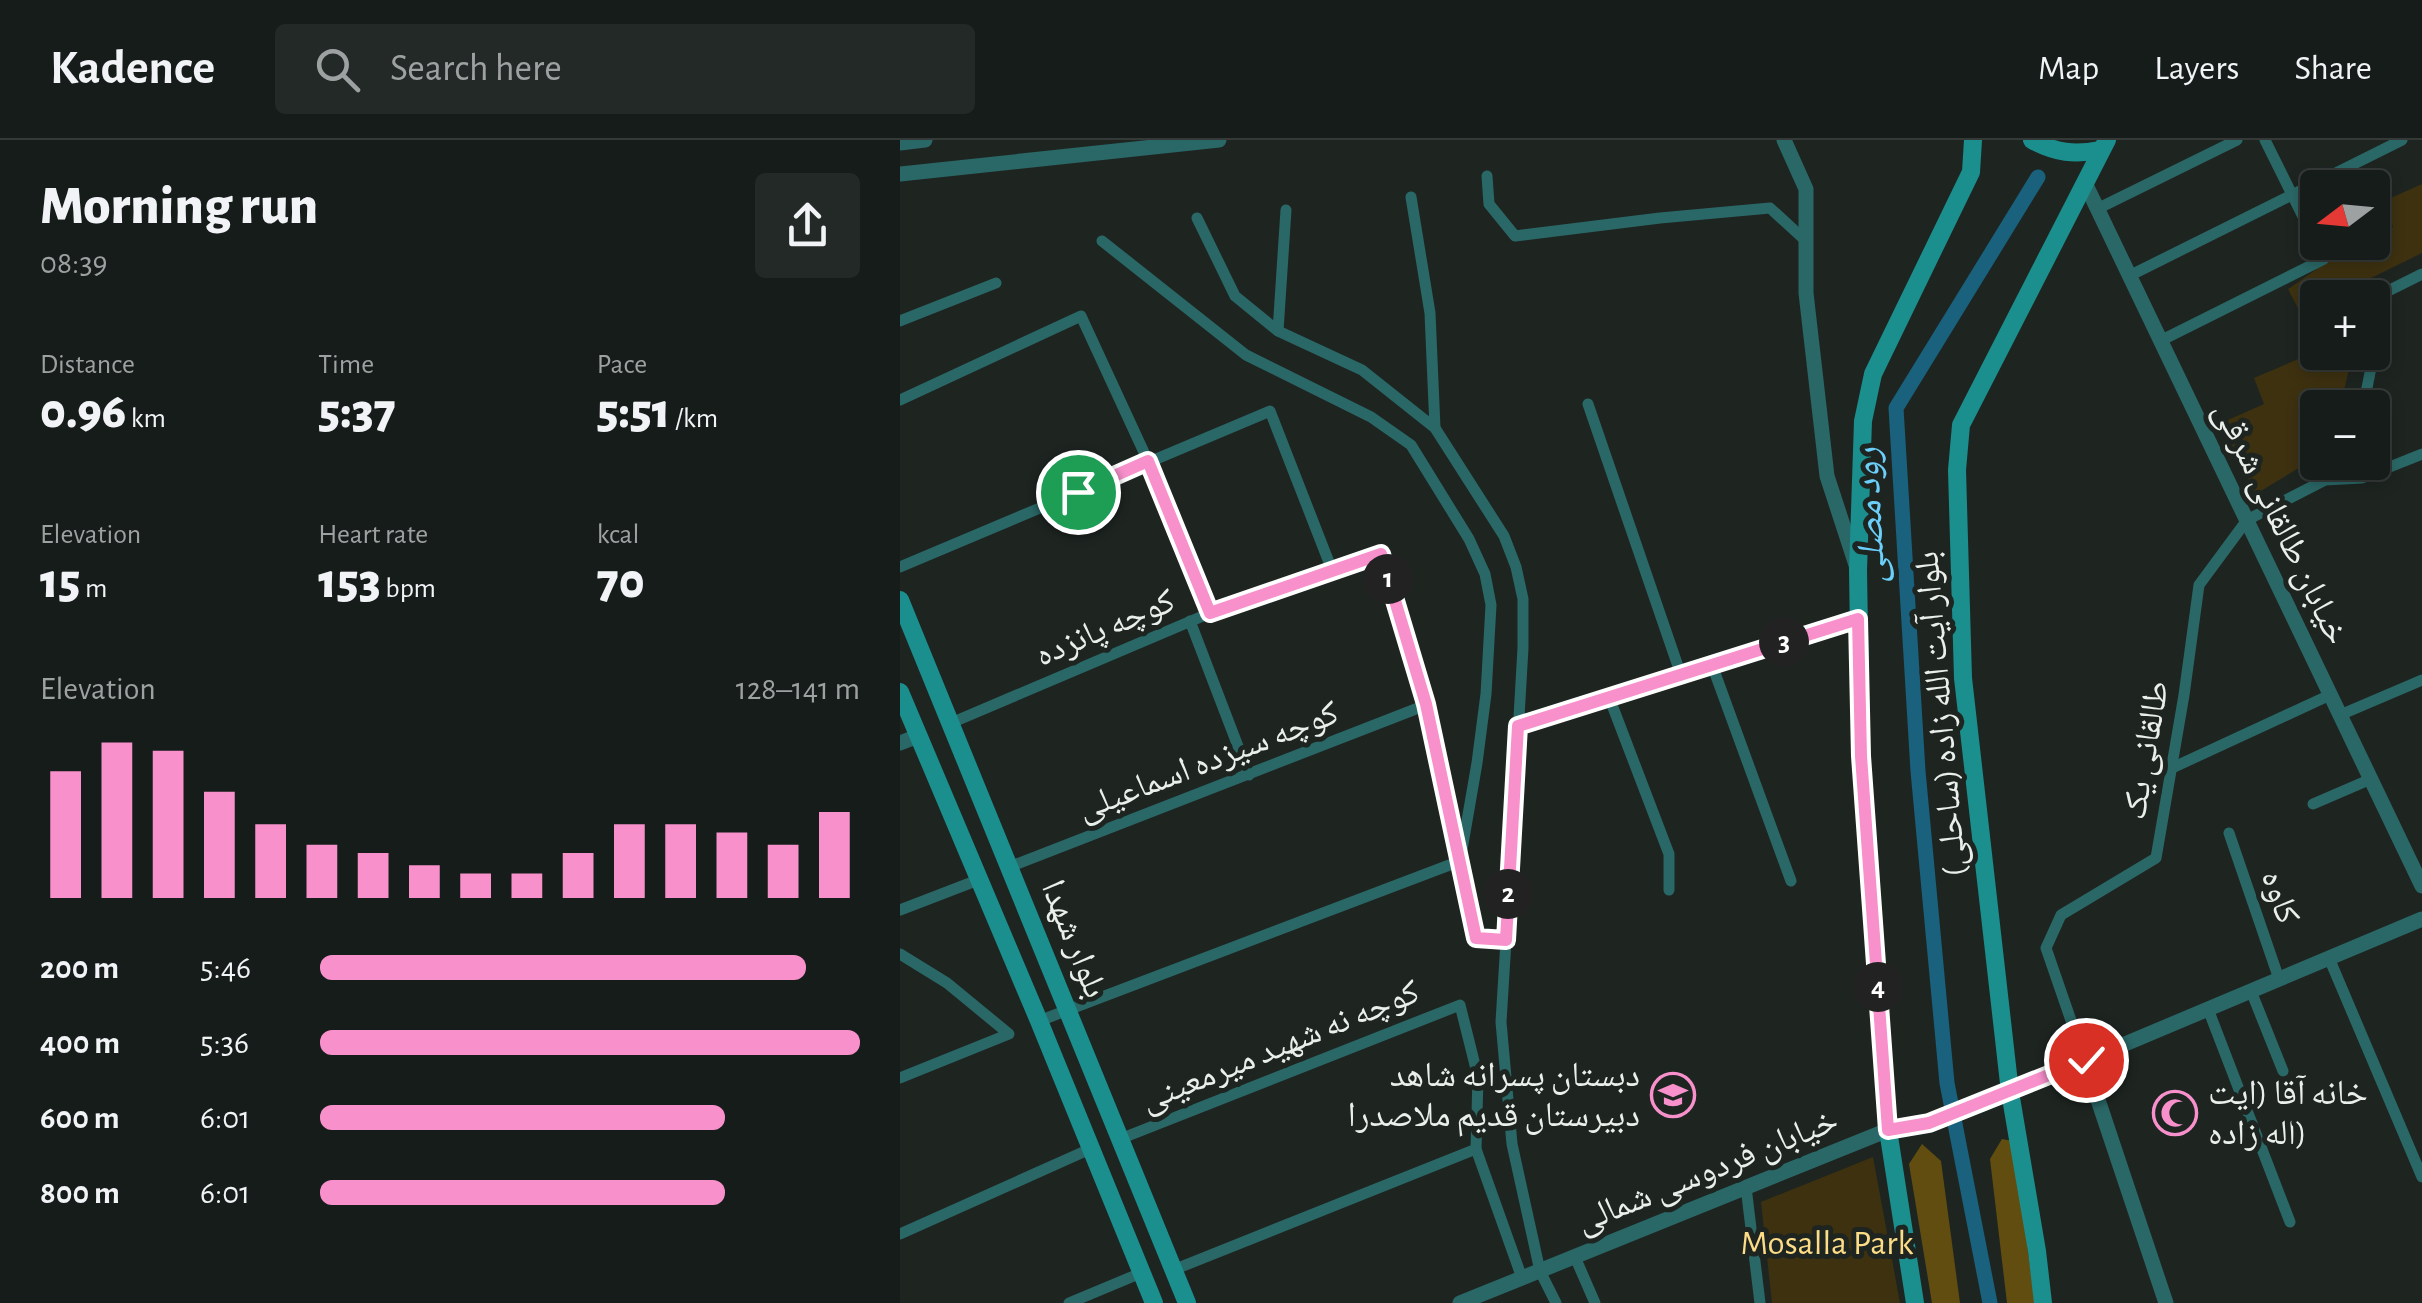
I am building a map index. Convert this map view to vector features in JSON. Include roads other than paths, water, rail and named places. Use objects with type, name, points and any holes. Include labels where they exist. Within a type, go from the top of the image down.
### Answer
[{"type":"main road","points":[[1914,1303],[1888,1130],[1861,756],[1858,570],[1862,421],[1874,374],[1971,172],[1972,140]]},
{"type":"main road","points":[[2032,140],[2064,153],[2082,154],[2104,145]]},
{"type":"main road","name":"بلوار آیت الله زاده (ساحلی)","points":[[2043,1303],[2010,1092],[1964,678],[1957,470],[1962,425],[2104,145]]},
{"type":"main road","name":"بلوار شهدا","points":[[900,600],[1186,1303]]},
{"type":"main road","name":"بلوار شهدا","points":[[902,704],[909,739],[978,880],[1154,1303]]},
{"type":"street","points":[[900,143],[925,140]]},
{"type":"street","points":[[900,174],[1219,140]]},
{"type":"street","points":[[1784,140],[1806,190],[1806,292],[1827,476],[1858,570]]},
{"type":"street","points":[[2097,210],[2237,140]]},
{"type":"street","points":[[2160,341],[2324,259],[2265,140]]},
{"type":"street","points":[[2129,276],[2402,140]]},
{"type":"street","points":[[1487,176],[1489,204],[1514,236],[1770,208],[1806,241]]},
{"type":"street","name":"خیابان طالقانی شرقی","points":[[2086,185],[2422,886]]},
{"type":"street","points":[[1410,197],[1430,313],[1435,428]]},
{"type":"street","points":[[1278,331],[1286,210]]},
{"type":"street","points":[[1197,218],[1235,296],[1278,331],[1362,370],[1435,428],[1504,536],[1516,568],[1523,599],[1523,648],[1502,1022],[1512,1144],[1540,1271],[1556,1303]]},
{"type":"street","points":[[1039,1021],[1460,861],[1486,694],[1491,605],[1485,574],[1412,445],[1370,417],[1246,355],[1102,241]]},
{"type":"street","points":[[2367,390],[2386,292],[2422,274]]},
{"type":"street","points":[[900,321],[996,283]]},
{"type":"street","points":[[900,400],[1080,316],[1148,461],[1210,613]]},
{"type":"street","points":[[1588,404],[1681,675]]},
{"type":"street","points":[[900,566],[1270,411],[1332,570]]},
{"type":"street","points":[[2390,467],[2422,454]]},
{"type":"street","points":[[2247,520],[2325,480]]},
{"type":"street","name":"طالقانی یک","points":[[2086,1060],[2046,948],[2061,915],[2156,858],[2199,585],[2247,520]]},
{"type":"street","name":"کوچه پانزده","points":[[951,723],[1210,613],[1381,554],[1426,704],[1476,938],[1506,940]]},
{"type":"street","points":[[1518,726],[1858,619]]},
{"type":"street","points":[[1190,621],[1249,776]]},
{"type":"street","points":[[1712,665],[1791,881]]},
{"type":"street","points":[[2340,715],[2422,680]]},
{"type":"street","points":[[2172,768],[2330,695]]},
{"type":"street","points":[[1609,698],[1669,854],[1669,890]]},
{"type":"street","name":"کوچه سیزده اسماعیلی","points":[[1009,867],[1426,704]]},
{"type":"street","points":[[2313,804],[2371,780]]},
{"type":"street","name":"کاوه","points":[[2230,833],[2279,979]]},
{"type":"street","points":[[900,910],[978,880]]},
{"type":"street","name":"خیابان فردوسی شمالی","points":[[1460,1303],[1888,1130],[1929,1123],[1980,1104],[2422,919]]},
{"type":"street","points":[[900,954],[946,982],[1010,1034],[900,1078]]},
{"type":"street","points":[[2329,958],[2422,1177]]},
{"type":"street","points":[[2252,991],[2284,1071]]},
{"type":"street","name":"کوچه نه شهید میرمعینی","points":[[1120,1139],[1460,1004],[1478,1077],[1476,1149]]},
{"type":"street","points":[[2208,1009],[2290,1222]]},
{"type":"street","points":[[2086,1060],[2166,1303]]},
{"type":"street","points":[[1173,1270],[1476,1149],[1522,1278]]},
{"type":"street","points":[[900,1234],[1090,1150]]},
{"type":"street","points":[[1746,1187],[1760,1303]]},
{"type":"street","points":[[1574,1257],[1595,1303]]},
{"type":"street","points":[[1069,1303],[1141,1273]]},
{"type":"waterway","name":"رود مصلی","points":[[1990,1303],[1947,1083],[1918,771],[1896,408],[2038,177]]},
{"type":"place","name":"دبستان پسرانه شاهد دبیرستان قدیم ملاصدرا","points":[[1673,1095]]},
{"type":"place","name":"خانه آقا (ایت اله زاده)","points":[[2175,1113]]},
{"type":"park label","name":"Mosalla Park","points":[[1827,1243]]}]
